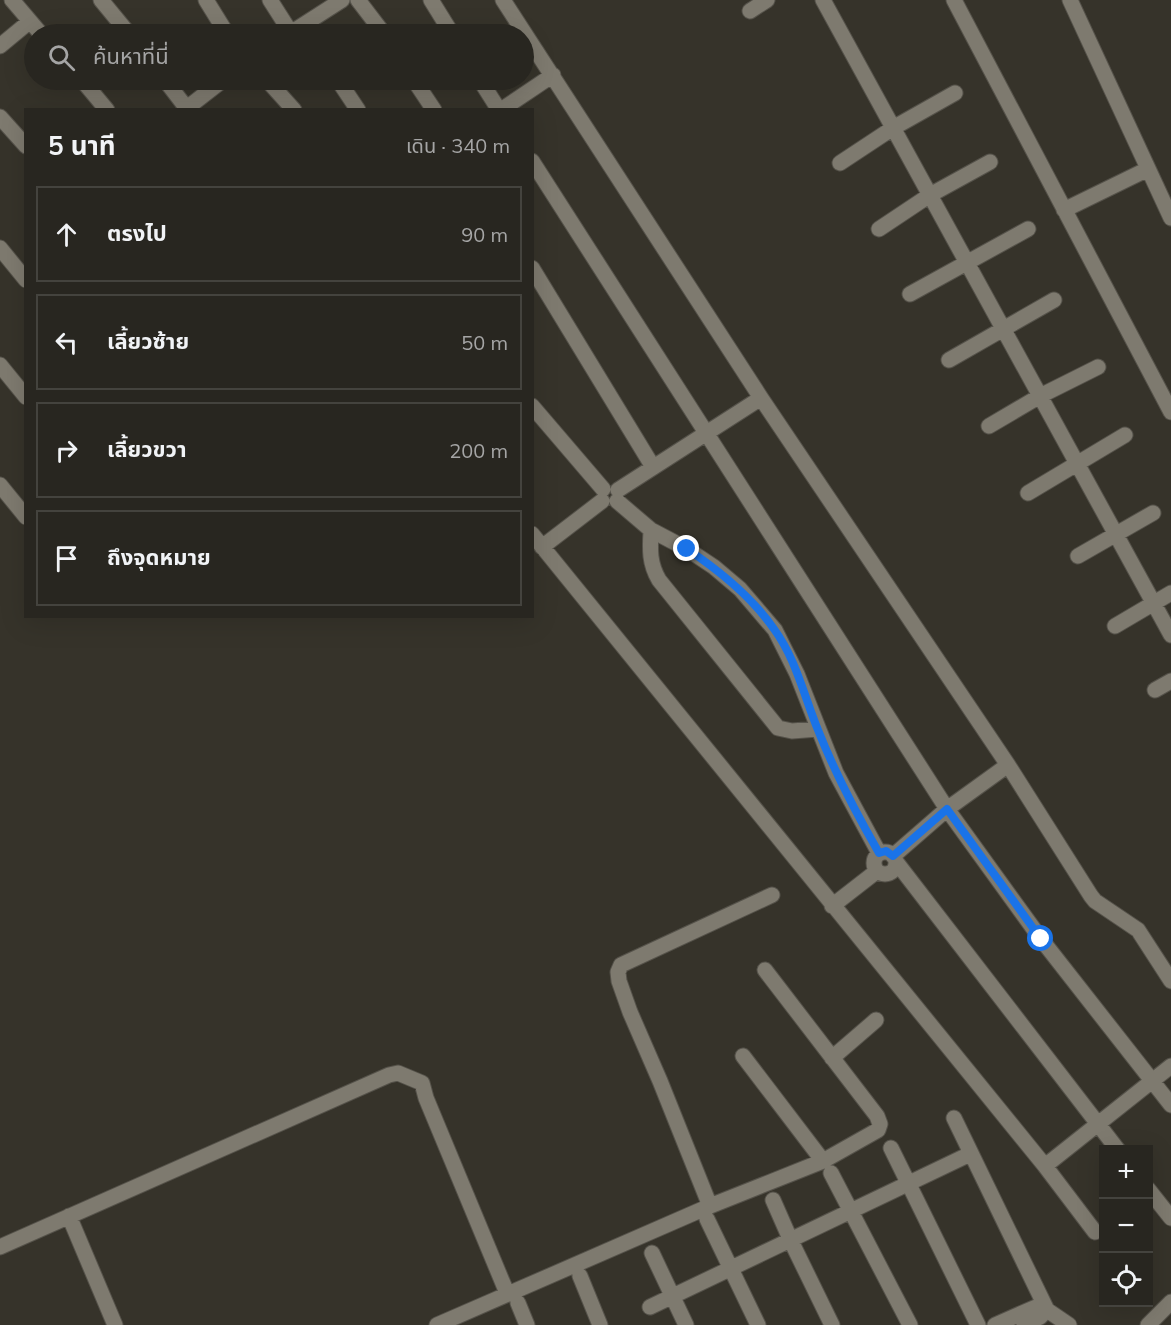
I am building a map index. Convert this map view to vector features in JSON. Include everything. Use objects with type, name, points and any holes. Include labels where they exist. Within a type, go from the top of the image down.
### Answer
[{"type":"street","points":[[12,0],[29,22],[27,24]]},
{"type":"street","points":[[101,0],[121,24]]},
{"type":"street","points":[[206,0],[220,24]]},
{"type":"street","points":[[270,0],[291,24]]},
{"type":"street","points":[[309,24],[342,0]]},
{"type":"street","points":[[358,0],[376,24]]},
{"type":"street","points":[[431,0],[446,24]]},
{"type":"street","points":[[504,0],[520,24]]},
{"type":"street","points":[[750,11],[767,0]]},
{"type":"street","points":[[823,0],[1171,634]]},
{"type":"street","points":[[954,0],[1171,412]]},
{"type":"street","points":[[1070,0],[1171,218]]},
{"type":"street","points":[[0,46],[24,26]]},
{"type":"street","points":[[534,46],[761,398],[1008,765],[1091,896],[1138,930],[1171,981]]},
{"type":"street","points":[[534,88],[553,75]]},
{"type":"street","points":[[90,90],[105,108]]},
{"type":"street","points":[[173,90],[187,108]]},
{"type":"street","points":[[189,108],[211,90]]},
{"type":"street","points":[[276,90],[292,108]]},
{"type":"street","points":[[345,90],[357,108]]},
{"type":"street","points":[[421,90],[433,108]]},
{"type":"street","points":[[487,90],[499,108]]},
{"type":"street","points":[[503,108],[530,90]]},
{"type":"street","points":[[840,163],[893,128],[955,93]]},
{"type":"street","points":[[0,117],[24,144]]},
{"type":"street","points":[[879,229],[930,195],[990,162]]},
{"type":"street","points":[[534,164],[947,809],[1041,939],[1171,1105]]},
{"type":"street","points":[[1064,210],[1148,169]]},
{"type":"street","points":[[910,294],[1028,229]]},
{"type":"street","points":[[0,248],[24,278]]},
{"type":"street","points":[[534,271],[652,467]]},
{"type":"street","points":[[949,360],[1054,300]]},
{"type":"street","points":[[0,365],[24,395]]},
{"type":"street","points":[[988,426],[1040,396],[1098,367]]},
{"type":"street","points":[[761,398],[537,541],[1045,1166],[1095,1232]]},
{"type":"street","points":[[534,408],[610,495],[651,530],[687,549],[714,567],[740,589],[762,613],[788,652],[836,773],[890,857],[1115,1145]]},
{"type":"street","points":[[1028,493],[1125,435]]},
{"type":"street","points":[[0,485],[24,515]]},
{"type":"street","points":[[1078,556],[1153,513]]},
{"type":"street","points":[[651,530],[650,558],[652,569],[659,580],[778,728],[792,731],[818,729]]},
{"type":"street","points":[[1115,626],[1171,593]]},
{"type":"street","points":[[1155,690],[1171,681]]},
{"type":"street","points":[[832,906],[877,871],[874,859],[890,857],[947,809],[1008,765]]},
{"type":"street","points":[[758,1325],[730,1268],[660,1081],[630,1012],[618,972],[621,965],[772,895]]},
{"type":"street","points":[[437,1325],[512,1298],[709,1213],[827,1167],[873,1134],[880,1124],[877,1116],[765,970]]},
{"type":"street","points":[[832,1058],[876,1020]]},
{"type":"street","points":[[743,1056],[827,1167],[910,1325]]},
{"type":"street","points":[[1045,1166],[1171,1066]]},
{"type":"street","points":[[0,1247],[398,1073],[422,1083],[426,1098],[512,1298],[527,1325]]},
{"type":"street","points":[[954,1118],[1047,1310]]},
{"type":"street","points":[[891,1148],[978,1325]]},
{"type":"street","points":[[650,1307],[970,1154]]},
{"type":"street","points":[[1153,1194],[1171,1218]]},
{"type":"street","points":[[773,1200],[832,1325]]},
{"type":"street","points":[[69,1216],[115,1325]]},
{"type":"street","points":[[652,1253],[686,1325]]},
{"type":"street","points":[[580,1276],[600,1325]]},
{"type":"street","points":[[995,1325],[1036,1307],[1047,1310],[1069,1325]]},
{"type":"street","points":[[1024,1325],[1040,1317],[1047,1310]]},
{"type":"street","points":[[1149,1325],[1168,1310]]},
{"type":"route","points":[[687,549],[714,567],[740,589],[775,630],[798,674],[836,773],[879,853],[886,851],[893,856],[947,809],[1041,939]]}]
